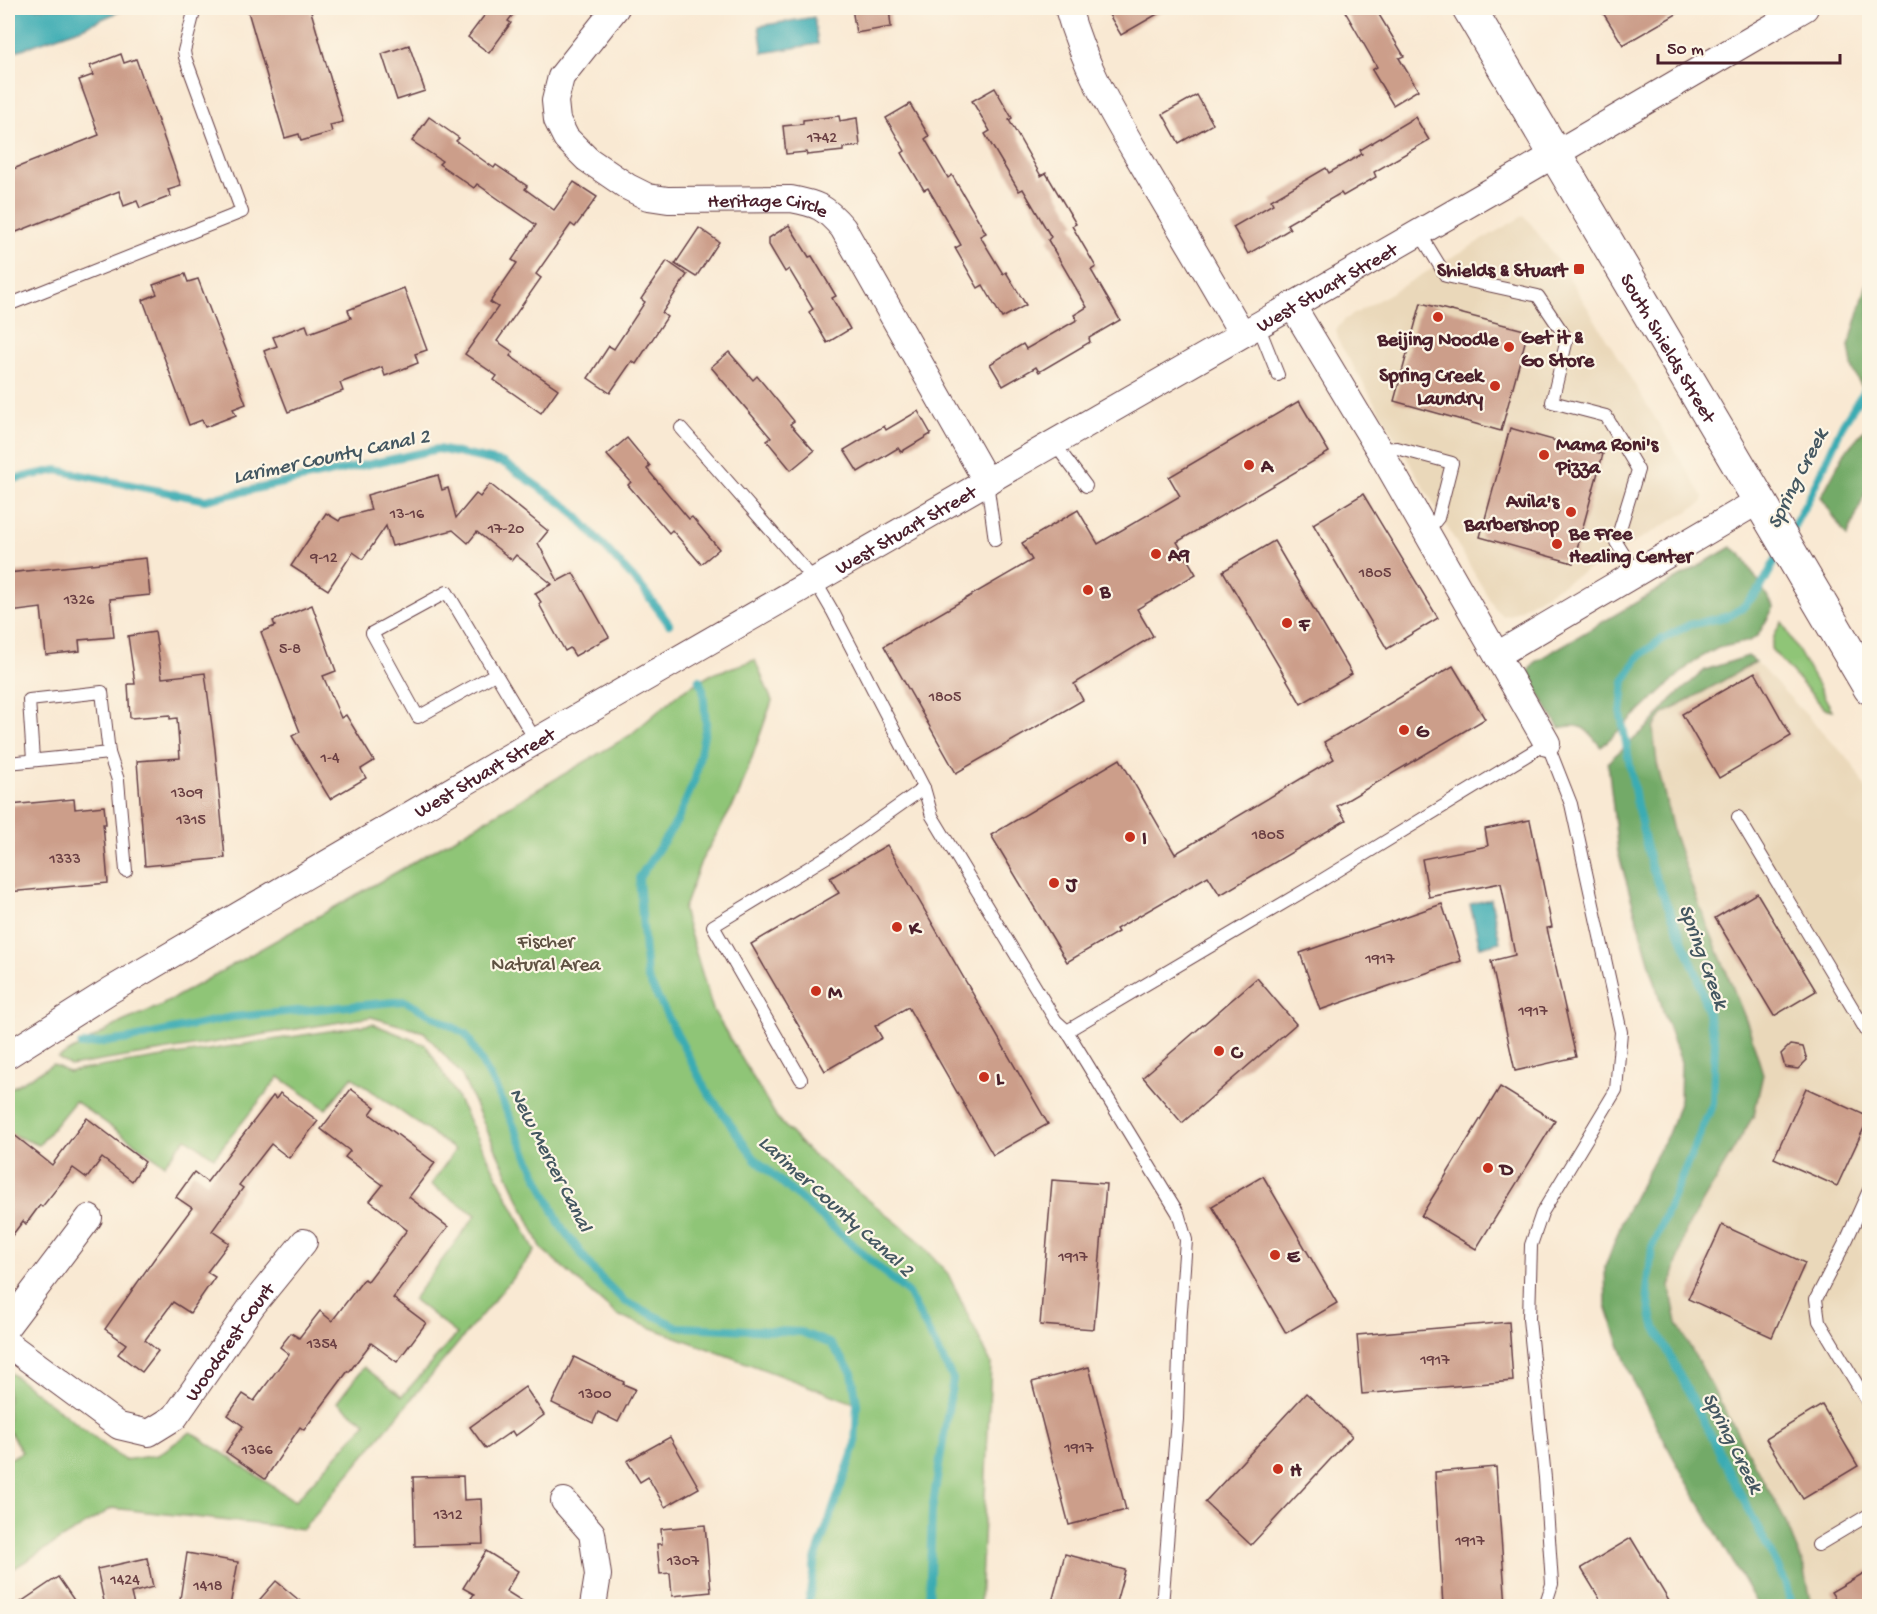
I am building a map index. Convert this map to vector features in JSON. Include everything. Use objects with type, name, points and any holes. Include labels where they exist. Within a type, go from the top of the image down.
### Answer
[{"type":"main road","name":"South Shields Street","points":[[1469,8],[1869,688]]},
{"type":"street","name":"Heritage Circle","points":[[616,8],[561,77],[555,101],[557,120],[566,138],[586,159],[628,187],[648,197],[668,200],[791,199],[811,203],[828,211],[843,228],[987,482]]},
{"type":"street","points":[[1068,8],[1086,62],[1101,92],[1200,259],[1250,329]]},
{"type":"street","name":"West Stuart Street","points":[[8,1055],[111,990],[536,741],[1805,8]]},
{"type":"street","points":[[1292,305],[1378,449],[1547,743]]},
{"type":"street","points":[[1497,655],[1636,574],[1767,512]]},
{"type":"street","points":[[8,1325],[89,1218]]},
{"type":"street","name":"Woodcrest Court","points":[[8,1344],[119,1426],[149,1433],[175,1417],[252,1306],[304,1242]]},
{"type":"street","points":[[564,1502],[592,1533],[598,1575],[593,1606]]},
{"type":"lane","points":[[8,305],[243,212],[184,51],[195,8]]},
{"type":"lane","points":[[1419,232],[1446,276],[1538,296],[1567,339],[1552,402],[1606,416],[1638,470],[1616,542],[1636,574]]},
{"type":"lane","points":[[1250,329],[1278,375]]},
{"type":"lane","points":[[681,428],[814,581],[833,612],[924,788],[932,816],[1056,1021],[1067,1031],[1178,1213],[1186,1240],[1177,1419],[1162,1606]]},
{"type":"lane","points":[[1054,442],[1086,486]]},
{"type":"lane","points":[[1378,449],[1397,448],[1452,463],[1438,518],[1426,533]]},
{"type":"lane","points":[[987,482],[995,540]]},
{"type":"lane","points":[[495,674],[418,717],[372,633],[447,592],[536,741]]},
{"type":"lane","points":[[33,760],[29,700],[102,692],[109,753],[118,780],[126,871]]},
{"type":"lane","points":[[1067,1031],[1319,882],[1547,743],[1571,804],[1621,1032],[1616,1090],[1542,1212],[1531,1245],[1529,1319],[1545,1478],[1552,1584],[1545,1606]]},
{"type":"lane","points":[[8,763],[109,753]]},
{"type":"lane","points":[[801,1079],[712,926],[828,856],[924,788]]},
{"type":"lane","points":[[1738,817],[1869,1037]]},
{"type":"lane","points":[[1869,1188],[1816,1299],[1819,1321],[1869,1406]]},
{"type":"lane","points":[[1818,1545],[1869,1514]]},
{"type":"shaded area","points":[[1523,216],[1562,266],[1704,498],[1702,503],[1512,614],[1503,616],[1495,609],[1339,342],[1336,330],[1344,320]]},
{"type":"shaded area","points":[[1756,662],[1851,762],[1869,794],[1869,1606],[1812,1606],[1805,1571],[1785,1520],[1677,1323],[1670,1287],[1686,1230],[1754,1115],[1763,1074],[1748,1025],[1694,892],[1674,835],[1657,763],[1653,728],[1662,715]]},
{"type":"green space","points":[[1869,277],[1870,399],[1853,371],[1849,346]]},
{"type":"green space","points":[[1869,424],[1869,484],[1847,537],[1821,497],[1845,452]]},
{"type":"green space","points":[[1731,547],[1741,554],[1774,607],[1758,635],[1750,641],[1718,648],[1694,661],[1601,747],[1584,728],[1567,726],[1559,728],[1530,679],[1529,670],[1536,661]]},
{"type":"green space","points":[[1782,622],[1832,710],[1824,708],[1771,649],[1775,633]]},
{"type":"green space","points":[[1748,656],[1756,662],[1662,715],[1653,728],[1657,763],[1674,835],[1694,892],[1748,1025],[1763,1074],[1754,1115],[1686,1230],[1670,1287],[1677,1323],[1786,1522],[1805,1571],[1812,1606],[1758,1606],[1673,1457],[1634,1383],[1606,1305],[1605,1267],[1624,1216],[1669,1132],[1680,1100],[1681,1062],[1664,1014],[1618,852],[1608,763],[1650,725],[1672,699],[1705,670]]},
{"type":"green space","name":"Fischer Natural Area","points":[[755,660],[772,701],[738,797],[701,861],[683,910],[713,1010],[777,1118],[809,1152],[917,1239],[948,1274],[991,1363],[980,1606],[808,1606],[815,1560],[855,1446],[857,1404],[617,1315],[542,1249],[461,1074],[424,1032],[371,1017],[70,1066],[58,1058],[122,1022],[160,1006],[402,869],[629,736],[682,691],[712,674]]},
{"type":"green space","points":[[373,1024],[426,1045],[454,1091],[535,1251],[303,1529],[112,1508],[8,1572],[8,1460],[22,1452],[8,1429],[8,1371],[124,1460],[158,1455],[191,1432],[295,1501],[366,1423],[337,1402],[364,1367],[402,1396],[457,1334],[413,1299],[476,1215],[431,1185],[455,1150],[352,1077],[326,1109],[279,1077],[214,1157],[186,1138],[164,1164],[75,1101],[39,1145],[8,1133],[8,1090],[53,1064],[68,1072]]},
{"type":"water","points":[[8,8],[127,8],[82,28],[8,54]]},
{"type":"water","points":[[814,17],[818,44],[763,53],[759,26]]},
{"type":"water","points":[[1491,899],[1500,942],[1480,947],[1470,904]]},
{"type":"building","points":[[247,8],[310,8],[343,122],[330,125],[332,132],[301,141],[299,134],[285,138]]},
{"type":"building","points":[[490,8],[518,8],[508,21],[511,23],[489,53],[468,37]]},
{"type":"building","points":[[852,8],[889,8],[891,27],[856,33]]},
{"type":"building","points":[[1105,8],[1168,8],[1121,35]]},
{"type":"building","points":[[1343,8],[1375,8],[1404,56],[1399,58],[1418,90],[1393,105],[1372,70],[1377,67]]},
{"type":"building","points":[[1600,8],[1687,8],[1623,45]]},
{"type":"building","points":[[409,45],[425,91],[397,100],[382,54]]},
{"type":"building","points":[[121,54],[124,63],[136,59],[181,186],[168,190],[171,196],[140,208],[137,201],[124,206],[119,191],[14,233],[8,215],[8,171],[99,135],[79,80],[93,75],[90,66]]},
{"type":"building","points":[[995,88],[1012,118],[1009,120],[1041,176],[1046,173],[1076,224],[1072,226],[1096,267],[1091,270],[1120,320],[1089,338],[1090,342],[1039,372],[1036,367],[1003,386],[990,364],[1023,344],[1026,349],[1077,320],[1074,315],[1087,307],[1048,240],[1051,237],[1023,189],[1019,191],[985,134],[990,131],[972,101]]},
{"type":"building","points":[[1197,95],[1213,124],[1179,143],[1163,114]]},
{"type":"building","points":[[910,104],[929,136],[925,139],[948,178],[952,175],[986,233],[980,236],[1003,274],[1006,272],[1026,305],[1002,318],[983,285],[978,288],[955,248],[961,245],[928,188],[924,190],[902,153],[905,151],[886,118]]},
{"type":"building","points":[[839,116],[840,121],[857,118],[860,146],[843,148],[843,151],[807,155],[806,152],[786,154],[783,126],[803,124],[803,120]]},
{"type":"building","points":[[429,117],[459,138],[456,141],[494,168],[496,165],[527,186],[525,189],[554,210],[574,182],[597,197],[575,227],[571,224],[536,274],[541,278],[497,341],[513,352],[510,356],[558,389],[541,413],[494,380],[497,376],[465,354],[498,307],[490,302],[517,263],[512,260],[536,225],[477,184],[474,188],[439,164],[442,161],[412,141]]},
{"type":"building","points":[[1415,117],[1429,140],[1374,172],[1376,177],[1343,196],[1341,193],[1287,224],[1290,229],[1248,254],[1233,227],[1273,204],[1271,200],[1326,168],[1329,173],[1362,154],[1360,150]]},
{"type":"building","points":[[789,225],[809,257],[812,256],[836,296],[832,298],[850,329],[827,343],[809,312],[813,309],[789,269],[785,272],[769,245],[769,238]]},
{"type":"building","points":[[699,228],[719,242],[696,277],[675,264]]},
{"type":"building","points":[[667,261],[687,275],[662,313],[667,317],[636,364],[632,361],[610,393],[588,378],[609,346],[614,349],[645,302],[641,299]]},
{"type":"building","points":[[185,274],[188,282],[198,279],[246,404],[233,409],[236,415],[205,427],[202,420],[189,425],[143,300],[157,294],[153,285]]},
{"type":"building","points":[[404,288],[427,350],[415,354],[418,363],[385,376],[382,367],[340,383],[343,391],[288,412],[264,351],[277,346],[273,337],[306,325],[309,333],[351,318],[348,310]]},
{"type":"building","points":[[1421,303],[1528,331],[1501,431],[1394,401]]},
{"type":"building","points":[[729,352],[753,380],[757,376],[794,421],[790,424],[814,451],[791,470],[767,441],[771,438],[711,367]]},
{"type":"building","points":[[1299,401],[1329,452],[1177,542],[1196,574],[1137,609],[1153,636],[1074,684],[1083,700],[956,773],[884,646],[1032,560],[1022,543],[1078,510],[1098,544],[1180,496],[1169,477]]},
{"type":"building","points":[[918,411],[931,434],[901,452],[898,448],[858,472],[844,450],[884,426],[886,430]]},
{"type":"building","points":[[1510,428],[1603,454],[1573,563],[1480,537]]},
{"type":"building","points":[[627,438],[650,466],[647,469],[689,519],[692,517],[719,549],[701,564],[672,530],[669,533],[628,485],[631,482],[607,455]]},
{"type":"building","points":[[438,475],[442,490],[448,488],[456,518],[476,494],[480,497],[490,484],[548,531],[538,543],[558,581],[573,573],[609,637],[575,656],[570,648],[565,651],[535,593],[552,584],[516,555],[512,560],[477,532],[468,543],[453,530],[392,546],[386,526],[363,559],[353,552],[328,590],[291,566],[326,513],[339,521],[341,518],[371,510],[367,495]]},
{"type":"building","points":[[1363,494],[1438,618],[1387,649],[1313,524]]},
{"type":"building","name":"F","points":[[1274,541],[1352,674],[1301,704],[1223,571]]},
{"type":"building","points":[[146,558],[150,595],[110,599],[114,637],[79,640],[80,651],[46,655],[41,608],[10,612],[8,573]]},
{"type":"building","points":[[312,605],[336,671],[323,676],[341,718],[346,715],[374,761],[361,769],[366,778],[330,799],[292,736],[300,732],[261,632],[275,626],[273,621]]},
{"type":"building","points":[[155,632],[162,678],[205,673],[225,858],[145,866],[137,761],[180,758],[177,718],[170,719],[170,715],[130,718],[128,684],[135,684],[128,636]]},
{"type":"building","points":[[1453,666],[1485,719],[1337,806],[1346,820],[1220,895],[1208,876],[1116,929],[1118,932],[1067,962],[991,835],[1120,759],[1175,854],[1334,759],[1324,742]]},
{"type":"building","points":[[1755,672],[1791,736],[1719,778],[1682,714]]},
{"type":"building","points":[[74,799],[75,809],[104,806],[106,824],[103,824],[108,883],[8,892],[8,813],[11,813],[10,805]]},
{"type":"building","points":[[1530,820],[1552,927],[1547,928],[1576,1057],[1515,1071],[1491,961],[1515,955],[1501,883],[1429,897],[1422,859],[1488,846],[1485,829]]},
{"type":"building","points":[[887,845],[1048,1124],[993,1155],[908,1007],[875,1026],[882,1038],[825,1071],[751,944],[839,893],[830,878]]},
{"type":"building","points":[[1757,893],[1816,991],[1774,1016],[1715,918]]},
{"type":"building","points":[[1442,904],[1461,961],[1320,1010],[1300,953]]},
{"type":"building","name":"C","points":[[1257,978],[1296,1024],[1182,1123],[1143,1077]]},
{"type":"building","points":[[1790,1045],[1803,1047],[1807,1060],[1798,1069],[1785,1067],[1781,1054]]},
{"type":"building","name":"D","points":[[1500,1087],[1555,1121],[1476,1249],[1421,1216]]},
{"type":"building","points":[[1806,1088],[1869,1117],[1837,1186],[1774,1158]]},
{"type":"building","points":[[351,1089],[375,1107],[370,1114],[435,1163],[409,1197],[448,1227],[393,1298],[426,1323],[397,1362],[371,1343],[304,1430],[300,1427],[265,1479],[226,1452],[243,1426],[228,1415],[243,1394],[254,1401],[289,1354],[280,1347],[291,1333],[299,1338],[320,1311],[332,1321],[364,1279],[368,1281],[407,1230],[370,1201],[383,1185],[345,1157],[350,1151],[321,1129]]},
{"type":"building","points":[[280,1093],[318,1121],[289,1158],[271,1144],[239,1185],[243,1188],[212,1231],[229,1243],[207,1272],[215,1277],[190,1313],[173,1302],[145,1340],[158,1351],[142,1372],[118,1354],[126,1344],[105,1329],[192,1208],[176,1197],[194,1172],[207,1182],[273,1096],[276,1099]]},
{"type":"building","points":[[87,1118],[145,1162],[132,1181],[102,1158],[87,1178],[73,1168],[42,1207],[40,1205],[26,1224],[23,1221],[8,1241],[8,1130],[52,1165]]},
{"type":"building","name":"E","points":[[1263,1176],[1337,1303],[1286,1333],[1212,1206]]},
{"type":"building","points":[[1052,1180],[1106,1184],[1094,1329],[1040,1325]]},
{"type":"building","points":[[1722,1225],[1805,1263],[1772,1337],[1688,1299]]},
{"type":"building","points":[[1509,1322],[1513,1381],[1362,1394],[1357,1335]]},
{"type":"building","points":[[574,1357],[635,1389],[618,1422],[598,1412],[593,1423],[552,1403]]},
{"type":"building","points":[[1089,1367],[1126,1510],[1069,1525],[1032,1382]]},
{"type":"building","points":[[525,1387],[544,1415],[515,1436],[512,1431],[486,1449],[470,1427]]},
{"type":"building","name":"H","points":[[1306,1393],[1352,1436],[1251,1545],[1205,1502]]},
{"type":"building","points":[[1822,1405],[1858,1466],[1803,1499],[1766,1439]]},
{"type":"building","points":[[670,1437],[699,1488],[665,1507],[648,1477],[640,1482],[627,1461]]},
{"type":"building","points":[[1496,1467],[1506,1606],[1443,1606],[1435,1472]]},
{"type":"building","points":[[463,1476],[464,1500],[481,1499],[483,1544],[415,1546],[413,1477]]},
{"type":"building","points":[[705,1525],[711,1592],[672,1596],[670,1573],[660,1574],[657,1544],[662,1544],[661,1529]]},
{"type":"building","points":[[1631,1538],[1672,1606],[1604,1606],[1581,1568]]},
{"type":"building","points":[[486,1551],[518,1571],[506,1591],[530,1606],[466,1606],[474,1594],[463,1588]]},
{"type":"building","points":[[187,1553],[238,1562],[230,1606],[179,1606]]},
{"type":"building","points":[[1065,1554],[1125,1570],[1115,1606],[1051,1606]]},
{"type":"building","points":[[147,1558],[153,1587],[131,1593],[134,1606],[105,1606],[97,1569]]},
{"type":"building","points":[[1869,1570],[1869,1606],[1840,1606],[1831,1592]]},
{"type":"building","points":[[58,1577],[78,1606],[15,1606]]},
{"type":"building","points":[[276,1581],[306,1606],[254,1606]]},
{"type":"waterway","name":"Spring Creek","points":[[1790,533],[1810,496],[1843,424],[1870,382]]},
{"type":"waterway","name":"Larimer County Canal 2","points":[[8,480],[57,470],[205,500],[438,449],[504,463],[569,508],[643,589],[669,624]]},
{"type":"waterway","name":"Spring Creek","points":[[1780,552],[1760,589],[1742,608],[1729,616],[1689,625],[1662,639],[1639,656],[1624,681],[1621,715],[1637,805],[1651,866],[1698,977],[1715,1041],[1713,1103],[1652,1247],[1647,1293],[1653,1322],[1785,1581],[1790,1606]]},
{"type":"waterway","name":"Larimer County Canal 2","points":[[699,680],[703,689],[706,725],[695,779],[677,821],[639,878],[647,977],[706,1090],[755,1159],[908,1293],[953,1379],[932,1510],[929,1606]]},
{"type":"waterway","name":"New Mercer Canal","points":[[81,1045],[129,1039],[232,1017],[405,1001],[466,1034],[495,1086],[560,1225],[595,1272],[624,1301],[678,1327],[801,1332],[831,1344],[852,1373],[857,1404],[855,1446],[815,1560],[808,1606]]},
{"type":"place","name":"Shields & Stuart","points":[[1579,269]]},
{"type":"place","name":"Beijing Noodle","points":[[1438,317]]},
{"type":"place","name":"Get it & Go Store","points":[[1509,347]]},
{"type":"place","name":"Spring Creek Laundry","points":[[1495,386]]},
{"type":"place","name":"Mama Roni's Pizza","points":[[1544,455]]},
{"type":"place","name":"A","points":[[1249,465]]},
{"type":"place","name":"Avila's Barbershop","points":[[1571,512]]},
{"type":"place","name":"Be Free Healing Center","points":[[1557,544]]},
{"type":"place","name":"A9","points":[[1156,554]]},
{"type":"place","name":"B","points":[[1088,590]]},
{"type":"place","name":"F","points":[[1287,623]]},
{"type":"place","name":"G","points":[[1404,730]]},
{"type":"place","name":"I","points":[[1130,837]]},
{"type":"place","name":"J","points":[[1054,883]]},
{"type":"place","name":"K","points":[[897,927]]},
{"type":"place","name":"M","points":[[816,991]]},
{"type":"place","name":"C","points":[[1219,1051]]},
{"type":"place","name":"L","points":[[984,1077]]},
{"type":"place","name":"D","points":[[1488,1168]]},
{"type":"place","name":"E","points":[[1275,1255]]},
{"type":"place","name":"H","points":[[1278,1469]]}]
